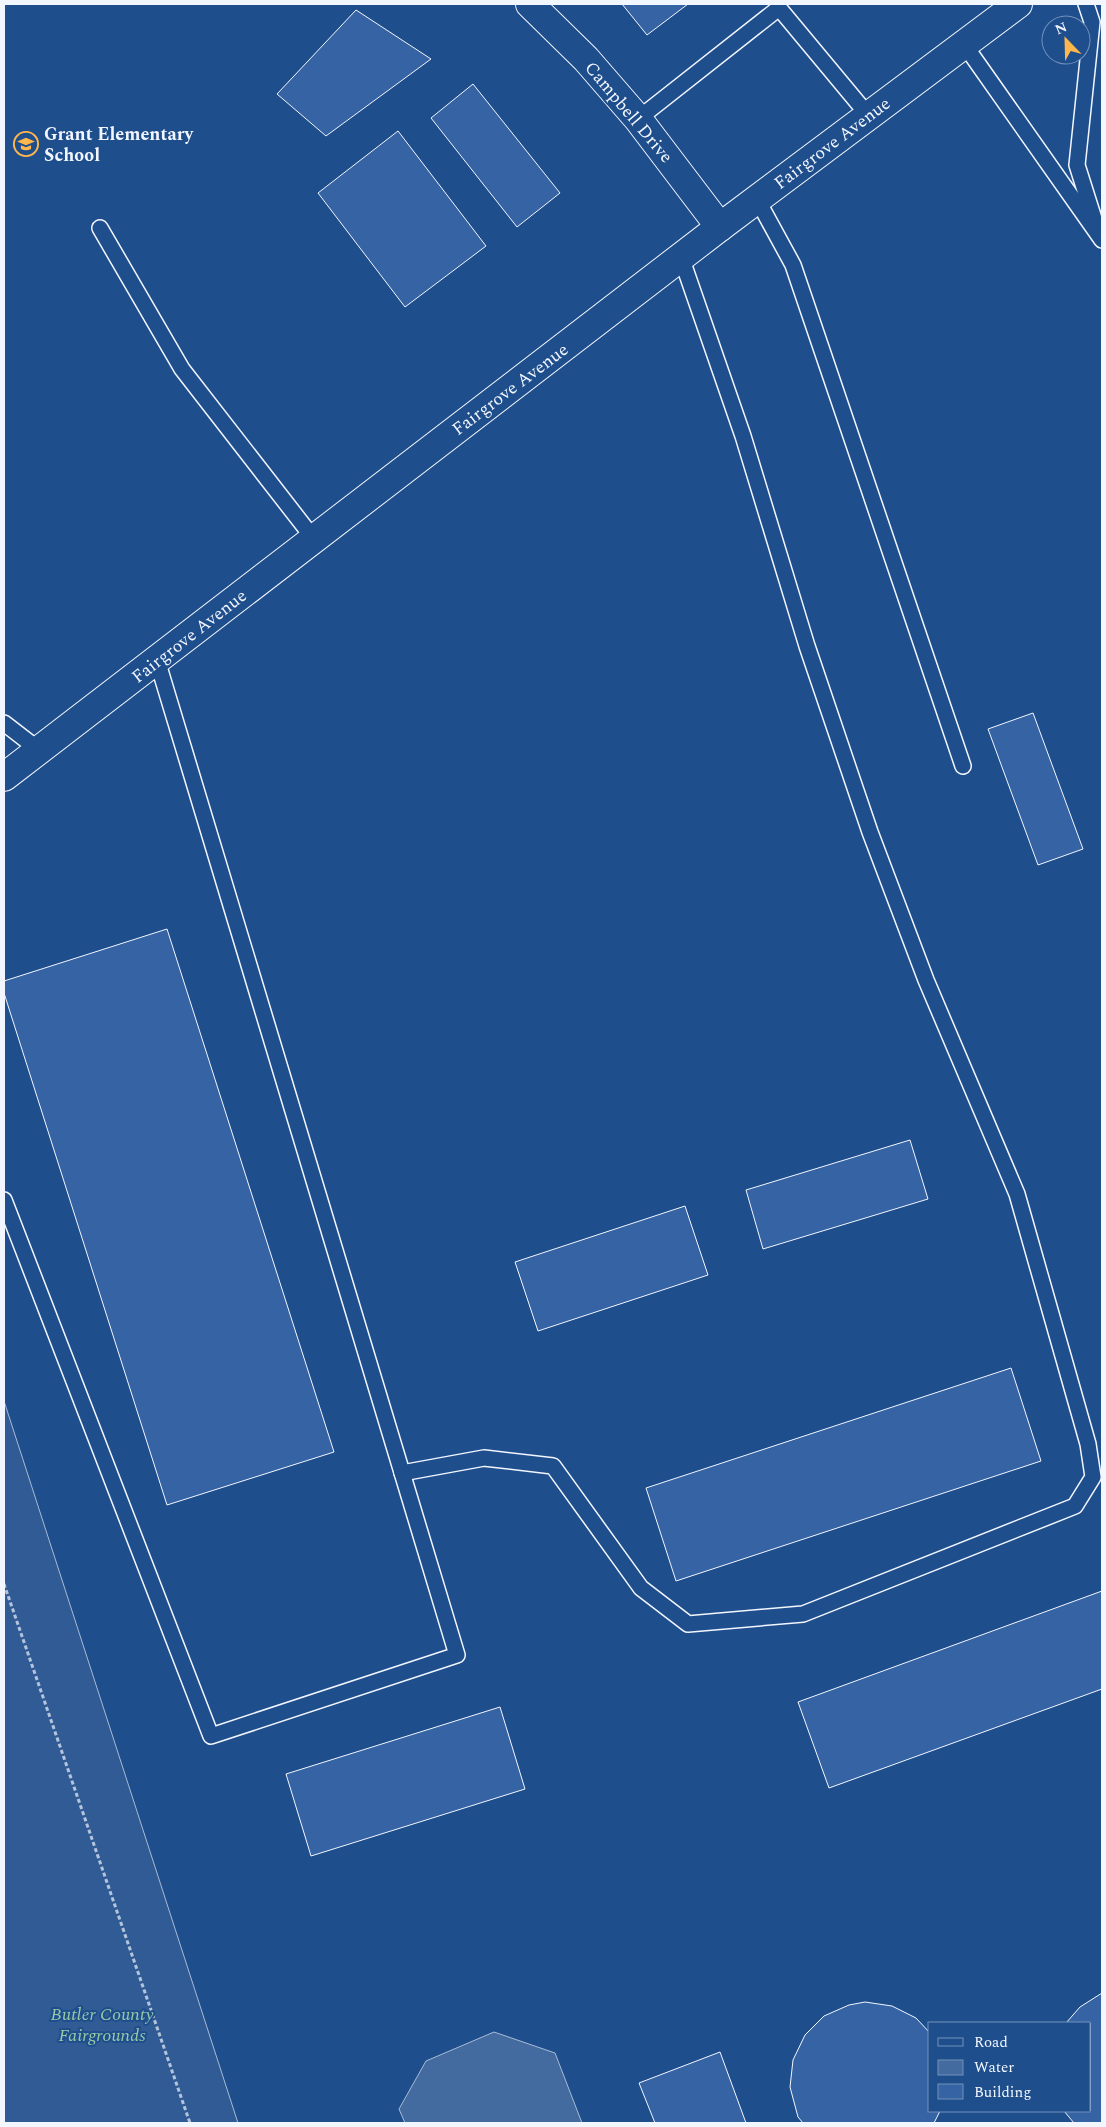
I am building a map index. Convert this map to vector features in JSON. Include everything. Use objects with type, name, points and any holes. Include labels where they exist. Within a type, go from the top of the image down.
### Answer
[{"type":"main road","name":"Campbell Drive","points":[[530,4],[586,59],[638,119],[720,227]]},
{"type":"main road","name":"Fairgrove Avenue","points":[[4,777],[720,227],[1018,4]]},
{"type":"lane","points":[[1086,4],[1092,22],[1077,165],[1100,238]]},
{"type":"lane","points":[[638,119],[780,8],[868,115]]},
{"type":"lane","points":[[964,44],[1100,238]]},
{"type":"lane","points":[[757,199],[792,265],[963,766]]},
{"type":"lane","points":[[100,228],[182,369],[314,539]]},
{"type":"lane","points":[[402,1473],[484,1458],[553,1466],[641,1588],[688,1624],[803,1614],[1074,1506],[1093,1477],[1088,1444],[1017,1194],[926,980],[870,832],[807,646],[743,436],[681,257]]},
{"type":"lane","points":[[4,1200],[211,1736],[457,1655],[157,660]]},
{"type":"lane","points":[[4,723],[39,750]]},
{"type":"path","points":[[4,1584],[190,2123]]},
{"type":"shaded area","name":"Butler County Fairgrounds","points":[[4,1401],[238,2123],[4,2123]]},
{"type":"water","points":[[494,2032],[555,2053],[582,2123],[405,2123],[399,2109],[426,2061]]},
{"type":"building","points":[[622,4],[688,4],[647,35]]},
{"type":"building","points":[[356,10],[431,59],[326,136],[277,94]]},
{"type":"building","points":[[473,84],[560,193],[517,227],[431,118]]},
{"type":"building","points":[[398,131],[486,246],[405,307],[318,193]]},
{"type":"building","points":[[1033,713],[1083,849],[1038,865],[988,729]]},
{"type":"building","points":[[167,929],[334,1452],[167,1505],[4,993],[4,981]]},
{"type":"building","points":[[910,1140],[928,1199],[763,1249],[746,1190]]},
{"type":"building","points":[[685,1206],[708,1275],[538,1331],[515,1262]]},
{"type":"building","points":[[1011,1368],[1041,1461],[676,1581],[646,1488]]},
{"type":"building","points":[[1102,1591],[1102,1689],[829,1788],[798,1702]]},
{"type":"building","points":[[500,1707],[525,1789],[311,1856],[286,1774]]},
{"type":"building","points":[[1102,1993],[1102,2123],[1074,2123],[1065,2112],[1091,2112],[1091,2022],[1067,2022],[1080,2007]]},
{"type":"building","points":[[865,2002],[892,2006],[916,2018],[928,2031],[928,2112],[940,2112],[934,2123],[803,2123],[798,2117],[790,2087],[793,2060],[805,2035],[824,2016],[849,2005]]},
{"type":"building","points":[[720,2052],[746,2123],[655,2123],[639,2083]]},
{"type":"place","name":"Grant Elementary School","points":[[26,144]]}]
